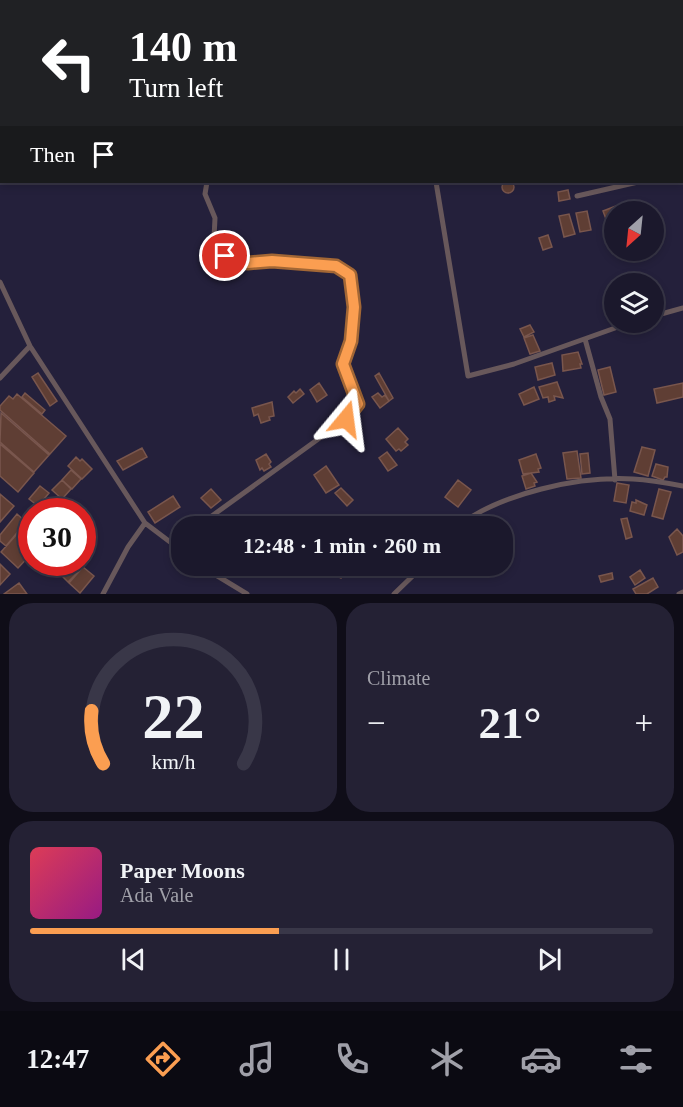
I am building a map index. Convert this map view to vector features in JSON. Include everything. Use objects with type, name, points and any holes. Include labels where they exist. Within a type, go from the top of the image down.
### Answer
[{"type":"street","points":[[207,183],[205,194],[215,218],[214,238],[225,256],[248,263],[272,261],[336,266],[350,275],[354,307],[351,341],[343,364],[358,404],[346,419],[212,516]]},
{"type":"street","points":[[436,183],[468,376],[514,364],[604,332]]},
{"type":"street","points":[[577,196],[634,183]]},
{"type":"street","points":[[0,282],[30,346],[145,524],[171,543]]},
{"type":"street","points":[[664,313],[683,308]]},
{"type":"street","points":[[585,339],[601,397],[610,419],[615,480]]},
{"type":"street","points":[[0,378],[30,346]]},
{"type":"street","points":[[471,516],[528,493],[566,483],[633,479],[683,486]]},
{"type":"street","points":[[103,594],[129,547],[145,524]]},
{"type":"street","points":[[217,576],[247,594]]},
{"type":"street","points":[[394,594],[413,576]]},
{"type":"street","points":[[679,594],[683,592]]},
{"type":"building","points":[[504,183],[514,185],[510,193],[502,189]]},
{"type":"building","points":[[568,190],[570,199],[559,201],[558,192]]},
{"type":"building","points":[[587,211],[591,230],[580,232],[576,213]]},
{"type":"building","points":[[569,214],[575,234],[564,237],[559,216]]},
{"type":"building","points":[[548,235],[552,247],[543,250],[539,238]]},
{"type":"building","points":[[530,325],[534,332],[524,337],[520,329]]},
{"type":"building","points":[[533,335],[540,351],[530,354],[524,338]]},
{"type":"building","points":[[578,352],[581,368],[563,371],[562,355]]},
{"type":"building","points":[[552,363],[555,375],[538,380],[535,367]]},
{"type":"building","points":[[610,367],[616,392],[604,395],[598,370]]},
{"type":"building","points":[[38,373],[57,401],[50,406],[32,377]]},
{"type":"building","points":[[379,373],[393,398],[389,401],[375,376]]},
{"type":"building","points":[[557,382],[563,398],[554,396],[555,400],[549,402],[548,397],[543,398],[539,387]]},
{"type":"building","points":[[319,383],[327,395],[317,402],[310,390]]},
{"type":"building","points":[[683,383],[683,397],[657,403],[654,389]]},
{"type":"building","points":[[534,387],[539,399],[524,405],[519,394]]},
{"type":"building","points":[[300,389],[304,394],[293,403],[288,397]]},
{"type":"building","points":[[25,393],[45,410],[42,414],[22,397]]},
{"type":"building","points":[[378,393],[382,397],[385,395],[389,401],[380,408],[372,397]]},
{"type":"building","points":[[17,394],[66,436],[50,454],[0,410],[0,406],[9,396],[13,399]]},
{"type":"building","points":[[272,402],[274,416],[261,423],[258,414],[254,416],[252,408]]},
{"type":"building","points":[[1,413],[49,455],[34,472],[0,442]]},
{"type":"building","points":[[398,428],[408,439],[405,442],[408,445],[401,451],[399,449],[396,451],[386,439]]},
{"type":"building","points":[[0,444],[34,473],[18,492],[0,476]]},
{"type":"building","points":[[642,447],[655,450],[648,476],[634,472]]},
{"type":"building","points":[[142,448],[147,457],[123,470],[117,461]]},
{"type":"building","points":[[577,451],[581,478],[567,479],[563,453]]},
{"type":"building","points":[[387,452],[397,465],[388,471],[379,458]]},
{"type":"building","points":[[588,453],[590,473],[582,474],[580,454]]},
{"type":"building","points":[[266,454],[271,467],[264,471],[262,468],[260,470],[256,460]]},
{"type":"building","points":[[536,454],[541,468],[538,469],[539,472],[523,474],[519,460]]},
{"type":"building","points":[[76,457],[80,461],[82,459],[92,469],[82,479],[68,466]]},
{"type":"building","points":[[656,464],[668,467],[667,477],[663,480],[652,476]]},
{"type":"building","points":[[326,466],[339,485],[326,493],[314,475]]},
{"type":"building","points":[[71,470],[81,479],[72,489],[62,480]]},
{"type":"building","points":[[531,473],[537,482],[534,483],[535,486],[526,489],[522,476]]},
{"type":"building","points":[[62,480],[71,489],[63,498],[52,490]]},
{"type":"building","points":[[458,480],[471,490],[458,507],[445,497]]},
{"type":"building","points":[[617,483],[629,485],[626,503],[614,501]]},
{"type":"building","points":[[40,486],[49,493],[45,498],[30,498]]},
{"type":"building","points":[[341,488],[353,500],[347,506],[335,493]]},
{"type":"building","points":[[211,489],[221,500],[211,508],[201,498]]},
{"type":"building","points":[[659,489],[671,492],[663,519],[652,516]]},
{"type":"building","points":[[0,494],[14,506],[0,522]]},
{"type":"building","points":[[173,496],[180,507],[155,523],[148,512]]},
{"type":"building","points":[[636,500],[647,505],[644,515],[630,511],[632,502],[636,503]]},
{"type":"building","points":[[17,514],[18,532],[6,546],[0,541],[0,535]]},
{"type":"building","points":[[627,518],[632,537],[626,539],[621,519]]},
{"type":"building","points":[[677,529],[683,536],[683,552],[677,555],[669,537]]},
{"type":"building","points":[[18,533],[18,568],[1,552]]},
{"type":"building","points":[[0,564],[10,574],[0,585]]},
{"type":"building","points":[[640,570],[645,578],[635,585],[630,577]]},
{"type":"building","points":[[612,573],[613,579],[601,582],[599,576]]},
{"type":"building","points":[[62,576],[74,576],[68,582]]},
{"type":"building","points":[[75,576],[94,576],[80,593],[69,583]]},
{"type":"building","points":[[653,578],[658,587],[647,594],[636,594],[633,589]]},
{"type":"building","points":[[19,583],[27,594],[4,594]]},
{"type":"route","points":[[225,256],[248,263],[272,261],[336,266],[350,275],[354,307],[351,341],[343,364],[358,404],[346,419]]}]
